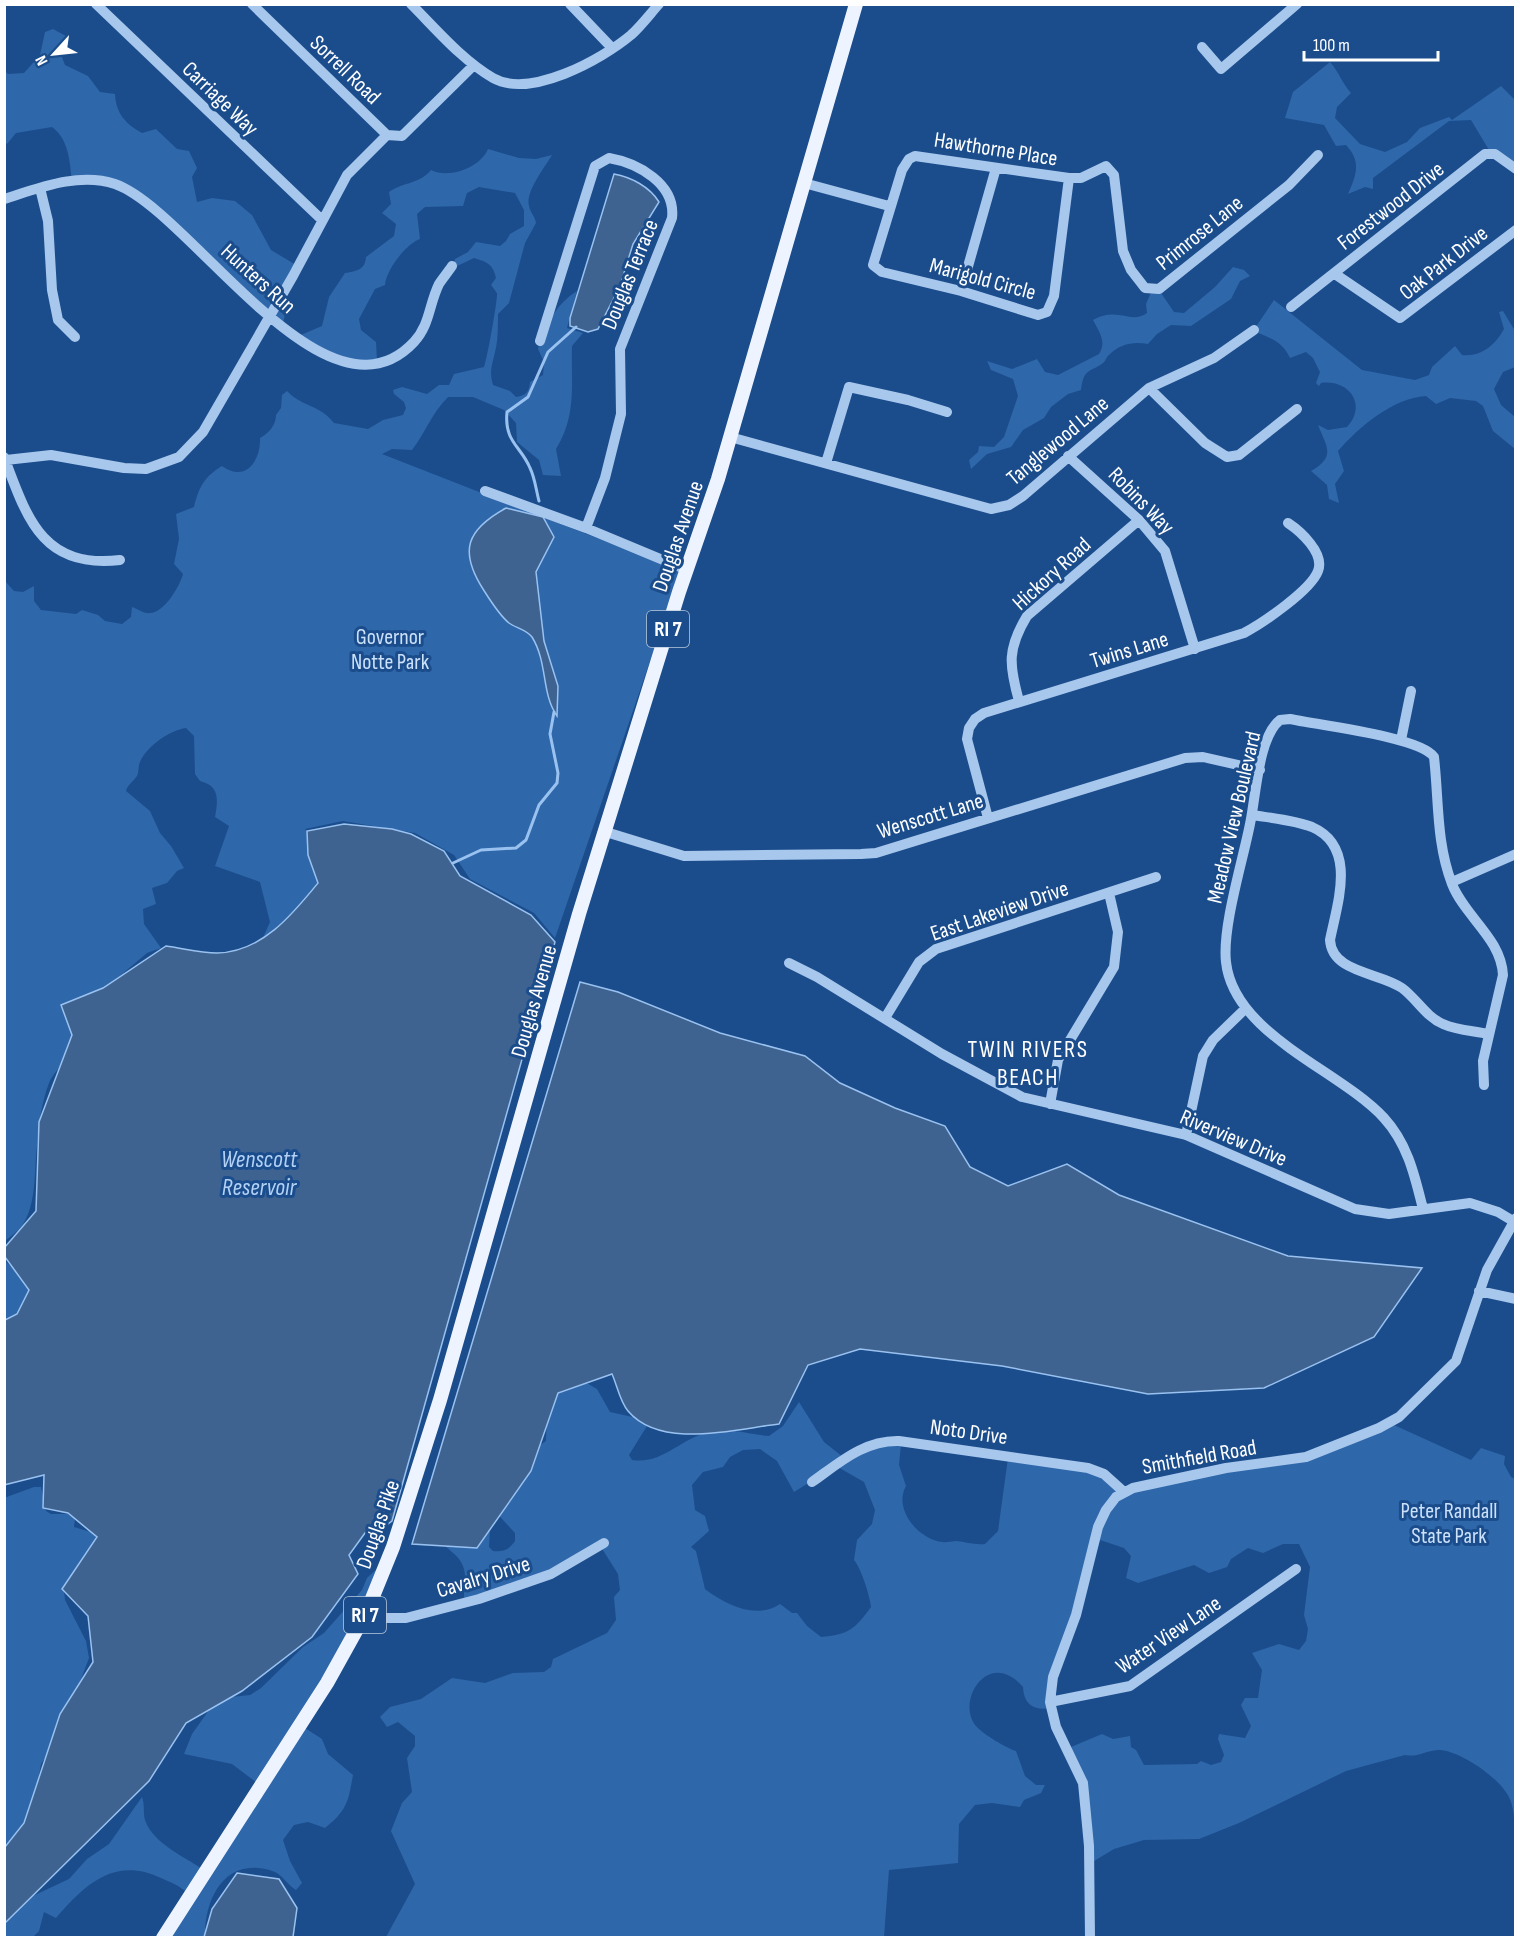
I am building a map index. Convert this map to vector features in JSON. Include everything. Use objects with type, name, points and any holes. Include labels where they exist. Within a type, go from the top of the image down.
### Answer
[{"type":"main road","name":"Douglas Avenue","points":[[482,1253],[579,914],[687,570],[706,519],[856,4]]},
{"type":"main road","name":"Douglas Pike","points":[[163,1938],[321,1693],[367,1611],[393,1547],[440,1400],[482,1253]]},
{"type":"street","name":"Carriage Way","points":[[96,4],[321,219]]},
{"type":"street","name":"Sorrell Road","points":[[252,4],[387,135]]},
{"type":"street","points":[[411,4],[474,65],[494,79],[520,85],[558,77],[612,48],[631,35],[659,4]]},
{"type":"street","points":[[570,4],[612,48]]},
{"type":"street","points":[[1202,47],[1221,69],[1297,4]]},
{"type":"street","points":[[120,560],[100,562],[84,559],[56,549],[46,542],[25,513],[5,458],[51,455],[124,468],[146,469],[179,457],[203,432],[269,318],[347,175],[387,135],[402,136],[408,131],[474,65]]},
{"type":"street","name":"Forestwood Drive","points":[[1291,307],[1485,154],[1495,154],[1515,169]]},
{"type":"street","name":"Primrose Lane","points":[[1106,166],[1114,175],[1117,186],[1125,258],[1145,288],[1159,289],[1289,185],[1318,155]]},
{"type":"street","name":"Hawthorne Place","points":[[889,206],[902,170],[909,159],[915,156],[1070,178],[1081,178],[1106,166]]},
{"type":"street","name":"Douglas Terrace","points":[[540,341],[595,166],[609,158],[630,164],[663,186],[671,200],[672,218],[620,349],[621,414],[605,478],[586,528]]},
{"type":"street","points":[[961,291],[996,168]]},
{"type":"street","name":"Marigold Circle","points":[[889,206],[873,265],[882,272],[961,291],[1038,315],[1047,312],[1054,296],[1070,178]]},
{"type":"street","name":"Hunters Run","points":[[4,199],[70,180],[115,184],[148,203],[269,318],[320,351],[344,362],[361,364],[387,360],[413,343],[423,330],[438,286],[452,266]]},
{"type":"street","points":[[804,183],[889,206]]},
{"type":"street","points":[[40,188],[48,221],[52,290],[58,320],[75,337]]},
{"type":"street","name":"Oak Park Drive","points":[[1335,274],[1400,318],[1515,230]]},
{"type":"street","name":"Tanglewood Lane","points":[[730,437],[991,508],[1000,508],[1023,496],[1149,388],[1214,358],[1254,330]]},
{"type":"street","points":[[826,463],[849,387],[908,400],[947,412]]},
{"type":"street","points":[[1149,388],[1205,442],[1227,457],[1239,454],[1265,437],[1297,409]]},
{"type":"street","name":"Robins Way","points":[[1068,456],[1139,520],[1164,551],[1195,649]]},
{"type":"street","points":[[485,491],[586,528],[687,570]]},
{"type":"street","name":"Hickory Road","points":[[1019,700],[1010,658],[1015,636],[1027,616],[1139,520]]},
{"type":"street","name":"Twins Lane","points":[[988,818],[967,739],[969,728],[975,719],[984,713],[1019,700],[1195,649],[1244,633],[1263,623],[1313,579],[1319,570],[1319,562],[1306,535],[1288,523]]},
{"type":"street","points":[[1401,740],[1411,691]]},
{"type":"street","name":"Meadow View Boulevard","points":[[1423,1209],[1407,1153],[1384,1118],[1281,1040],[1246,1008],[1237,997],[1230,979],[1225,948],[1260,770],[1269,732],[1276,723],[1284,719],[1401,740],[1423,747],[1434,757],[1437,814],[1442,849],[1452,882],[1464,906],[1494,945],[1502,965],[1503,975],[1483,1061],[1484,1085]]},
{"type":"street","name":"Wenscott Lane","points":[[606,832],[684,856],[876,853],[1185,758],[1203,757],[1260,770]]},
{"type":"street","points":[[1252,814],[1311,827],[1329,842],[1336,852],[1343,878],[1330,940],[1333,955],[1347,966],[1379,976],[1402,988],[1443,1024],[1488,1034]]},
{"type":"street","points":[[1452,882],[1515,854]]},
{"type":"street","name":"East Lakeview Drive","points":[[885,1018],[919,962],[936,949],[1156,877]]},
{"type":"street","points":[[1050,1104],[1058,1060],[1108,978],[1116,960],[1118,932],[1108,893]]},
{"type":"street","name":"Riverview Drive","points":[[789,963],[818,977],[1022,1097],[1186,1135],[1354,1209],[1389,1214],[1470,1203],[1490,1209],[1513,1225]]},
{"type":"street","points":[[1186,1135],[1203,1056],[1213,1040],[1246,1008]]},
{"type":"street","name":"Smithfield Road","points":[[1090,1938],[1089,1846],[1083,1783],[1056,1727],[1050,1702],[1053,1677],[1076,1615],[1098,1527],[1116,1497],[1124,1492],[1195,1474],[1306,1458],[1379,1428],[1399,1417],[1456,1361],[1479,1292],[1513,1225]]},
{"type":"street","points":[[1479,1292],[1515,1299]]},
{"type":"street","name":"Noto Drive","points":[[812,1482],[867,1446],[886,1441],[1088,1468],[1104,1474],[1124,1492]]},
{"type":"street","name":"Cavalry Drive","points":[[367,1611],[382,1618],[413,1617],[479,1599],[551,1574],[604,1543]]},
{"type":"street","name":"Water View Lane","points":[[1050,1702],[1130,1686],[1296,1569]]},
{"type":"green space","points":[[53,29],[66,36],[60,52],[65,65],[88,76],[100,92],[115,94],[120,113],[131,126],[142,133],[156,129],[177,149],[189,151],[197,168],[192,177],[197,202],[212,198],[235,201],[252,215],[271,250],[296,265],[287,284],[283,323],[294,335],[233,283],[159,212],[142,199],[109,184],[72,182],[65,145],[58,132],[52,127],[16,133],[7,144],[5,142],[5,71],[8,74],[24,73],[40,55],[45,32]]},
{"type":"green space","points":[[1330,62],[1351,93],[1337,107],[1335,118],[1360,144],[1385,152],[1407,142],[1420,128],[1449,117],[1452,120],[1501,86],[1515,100],[1515,166],[1489,150],[1471,120],[1449,121],[1373,178],[1373,189],[1365,187],[1348,194],[1356,169],[1351,151],[1346,145],[1336,146],[1324,125],[1285,118],[1293,92]]},
{"type":"green space","name":"Governor Notte Park","points":[[488,149],[519,158],[536,159],[552,155],[530,194],[529,206],[536,223],[525,243],[509,303],[498,314],[497,344],[491,372],[493,385],[510,391],[516,397],[527,392],[530,382],[543,375],[544,362],[538,349],[544,332],[557,309],[577,291],[567,328],[583,333],[572,346],[570,411],[563,436],[556,449],[561,476],[543,475],[539,460],[517,442],[516,423],[504,410],[473,397],[448,397],[412,450],[392,449],[382,454],[681,571],[555,938],[534,913],[470,879],[454,855],[415,833],[343,821],[305,829],[317,840],[308,856],[318,882],[281,931],[261,942],[270,922],[260,882],[215,866],[229,826],[215,817],[217,799],[214,790],[207,783],[200,781],[195,774],[194,736],[186,728],[180,729],[153,745],[143,756],[137,776],[126,791],[150,811],[160,833],[184,868],[177,871],[167,883],[152,888],[156,904],[143,909],[144,924],[161,948],[147,953],[108,986],[74,1008],[73,1050],[52,1078],[42,1106],[30,1208],[22,1226],[5,1241],[4,580],[14,591],[23,592],[34,586],[34,601],[41,610],[76,614],[82,610],[98,615],[105,621],[122,624],[131,617],[132,607],[146,613],[155,612],[171,598],[183,574],[174,564],[179,539],[176,514],[194,507],[203,483],[222,466],[230,471],[238,472],[250,467],[258,454],[260,438],[273,425],[281,408],[282,395],[287,391],[322,412],[334,423],[368,429],[383,420],[403,415],[406,408],[404,402],[394,394],[393,390],[402,387],[427,394],[439,385],[449,385],[454,374],[484,367],[497,297],[491,285],[496,278],[495,273],[489,264],[474,258],[453,268],[455,259],[468,252],[476,242],[500,246],[510,234],[524,226],[524,210],[515,193],[479,187],[467,193],[463,206],[425,207],[417,214],[420,239],[409,246],[398,258],[389,272],[385,285],[375,289],[359,319],[361,330],[376,342],[377,361],[345,361],[306,345],[296,337],[322,326],[329,297],[345,273],[360,269],[366,257],[394,236],[396,224],[382,213],[391,204],[389,192],[422,178],[431,170],[446,173],[463,170],[478,162]]},
{"type":"green space","points":[[1233,267],[1244,270],[1250,276],[1240,281],[1231,299],[1191,326],[1171,325],[1157,334],[1148,344],[1132,343],[1117,348],[1103,363],[1086,374],[1081,390],[1068,394],[1051,407],[1044,418],[1023,430],[1011,447],[987,454],[971,469],[969,460],[978,452],[979,446],[994,447],[1004,437],[1018,396],[1013,379],[991,370],[987,361],[1012,369],[1037,359],[1045,372],[1058,375],[1099,354],[1102,341],[1093,320],[1102,316],[1135,317],[1147,313],[1146,304],[1152,290],[1159,290],[1174,312],[1184,313],[1215,287]]},
{"type":"green space","points":[[1274,300],[1362,370],[1415,380],[1429,375],[1432,367],[1455,346],[1462,355],[1476,354],[1487,349],[1504,329],[1499,312],[1503,311],[1515,331],[1515,367],[1503,372],[1494,389],[1501,405],[1515,417],[1515,449],[1493,431],[1483,406],[1476,401],[1450,398],[1436,404],[1426,396],[1414,398],[1401,402],[1378,415],[1338,451],[1344,471],[1335,484],[1339,503],[1329,499],[1327,485],[1311,471],[1319,466],[1327,455],[1326,445],[1318,425],[1328,430],[1347,427],[1356,410],[1355,402],[1347,389],[1339,385],[1321,383],[1319,386],[1316,383],[1320,372],[1313,358],[1306,352],[1290,358],[1279,344],[1253,331]]},
{"type":"green space","points":[[4,1260],[35,1288],[24,1312],[4,1321]]},
{"type":"green space","name":"Peter Randall State Park","points":[[585,1382],[597,1389],[610,1412],[637,1418],[647,1426],[629,1455],[632,1460],[653,1459],[709,1432],[732,1431],[769,1436],[783,1426],[799,1402],[824,1442],[843,1457],[865,1448],[901,1444],[899,1465],[906,1486],[903,1495],[905,1513],[910,1522],[924,1535],[944,1542],[985,1544],[998,1531],[1008,1458],[1102,1470],[1126,1490],[1273,1464],[1394,1425],[1471,1460],[1481,1448],[1505,1456],[1504,1464],[1511,1477],[1515,1479],[1515,1830],[1511,1802],[1500,1785],[1471,1762],[1450,1752],[1436,1750],[1405,1755],[1346,1771],[1239,1823],[1199,1839],[1144,1840],[1114,1849],[1094,1861],[1071,1747],[1102,1734],[1113,1739],[1130,1736],[1131,1747],[1136,1750],[1144,1765],[1197,1764],[1201,1761],[1211,1765],[1221,1762],[1224,1755],[1218,1739],[1219,1734],[1245,1738],[1251,1726],[1241,1705],[1245,1698],[1258,1698],[1262,1670],[1252,1653],[1279,1644],[1299,1650],[1306,1641],[1308,1629],[1304,1615],[1310,1567],[1299,1544],[1283,1544],[1263,1553],[1248,1548],[1231,1559],[1227,1567],[1209,1573],[1194,1565],[1138,1583],[1126,1578],[1131,1556],[1124,1548],[1100,1540],[1054,1687],[1054,1708],[1041,1709],[1032,1706],[1026,1699],[1023,1687],[1010,1676],[998,1673],[988,1675],[979,1682],[970,1704],[971,1716],[976,1726],[1006,1747],[1016,1751],[1025,1776],[1036,1785],[1045,1785],[1041,1793],[1024,1800],[1020,1807],[992,1803],[975,1805],[959,1824],[958,1863],[889,1870],[884,1937],[386,1937],[415,1884],[391,1831],[402,1803],[412,1792],[407,1758],[415,1746],[415,1736],[398,1722],[387,1727],[380,1717],[390,1707],[421,1699],[452,1678],[485,1683],[513,1673],[544,1672],[551,1667],[553,1659],[607,1633],[616,1620],[614,1597],[620,1590],[618,1574],[601,1547],[466,1605],[464,1568],[459,1559],[441,1541],[490,1529],[489,1547],[493,1551],[506,1550],[513,1544],[515,1533],[491,1507],[536,1448],[546,1441],[548,1413],[556,1394],[563,1388]],"holes":[[[760,1449],[777,1461],[794,1492],[836,1466],[864,1482],[875,1510],[872,1524],[857,1540],[854,1560],[865,1582],[871,1607],[855,1626],[838,1635],[821,1637],[807,1626],[797,1613],[792,1613],[780,1604],[771,1609],[751,1611],[732,1605],[705,1589],[696,1551],[691,1547],[709,1531],[705,1516],[695,1510],[692,1485],[703,1472],[723,1467],[730,1457],[743,1450]]]},
{"type":"green space","points":[[34,1487],[41,1487],[46,1511],[51,1514],[72,1514],[75,1518],[74,1527],[94,1533],[97,1541],[64,1591],[65,1600],[86,1641],[89,1658],[80,1682],[58,1718],[52,1747],[41,1764],[36,1793],[37,1809],[4,1853],[4,1498]]},
{"type":"green space","points":[[383,1563],[305,1728],[322,1739],[328,1754],[353,1775],[345,1805],[332,1822],[325,1828],[308,1822],[294,1825],[283,1840],[290,1861],[302,1883],[296,1890],[275,1872],[258,1868],[244,1869],[231,1874],[214,1894],[209,1907],[205,1937],[164,1937],[185,1891],[171,1882],[144,1872],[129,1870],[115,1872],[102,1877],[78,1894],[56,1918],[44,1912],[39,1931],[33,1937],[5,1938],[5,1920],[20,1902],[69,1879],[87,1859],[109,1844],[142,1797],[145,1820],[155,1836],[172,1850],[207,1872],[261,1786],[232,1764],[184,1754],[192,1734],[209,1710],[232,1697],[250,1695],[261,1688],[303,1647],[324,1633],[362,1590],[367,1578]]},
{"type":"water","points":[[614,174],[640,184],[659,202],[633,244],[620,286],[598,329],[588,332],[570,326],[570,318]]},
{"type":"water","points":[[506,508],[543,517],[554,537],[536,572],[544,641],[558,686],[557,716],[549,698],[540,657],[532,637],[502,616],[475,576],[471,563],[470,542],[475,533],[493,516]]},
{"type":"water","name":"Wenscott Reservoir","points":[[344,824],[392,829],[411,834],[444,851],[460,876],[531,915],[555,942],[392,1521],[381,1529],[365,1533],[349,1555],[358,1574],[312,1637],[242,1691],[186,1723],[149,1781],[5,1923],[5,1847],[24,1823],[60,1714],[93,1662],[88,1616],[62,1589],[97,1537],[68,1513],[43,1508],[44,1475],[4,1485],[5,1320],[17,1314],[29,1290],[5,1257],[5,1247],[36,1211],[39,1122],[72,1035],[61,1005],[103,988],[166,946],[217,953],[233,951],[262,939],[275,930],[298,907],[318,883],[308,855],[307,831]]},
{"type":"water","points":[[580,982],[618,992],[720,1033],[805,1056],[840,1083],[895,1108],[945,1126],[970,1167],[1008,1186],[1067,1164],[1119,1195],[1288,1256],[1422,1268],[1374,1337],[1264,1388],[1148,1394],[1002,1366],[860,1349],[808,1365],[779,1424],[721,1432],[679,1434],[659,1430],[642,1423],[628,1411],[612,1374],[558,1393],[531,1471],[477,1548],[412,1544]]},
{"type":"water","points":[[237,1873],[279,1879],[297,1908],[293,1937],[204,1937],[212,1909]]},
{"type":"waterway","points":[[539,501],[532,472],[508,430],[507,412],[528,397],[548,352],[576,327]]},
{"type":"waterway","points":[[453,863],[481,850],[516,848],[526,840],[539,805],[557,783],[558,773],[550,734],[554,712]]},
{"type":"district","name":"TWIN RIVERS BEACH","points":[[1028,1063]]}]
